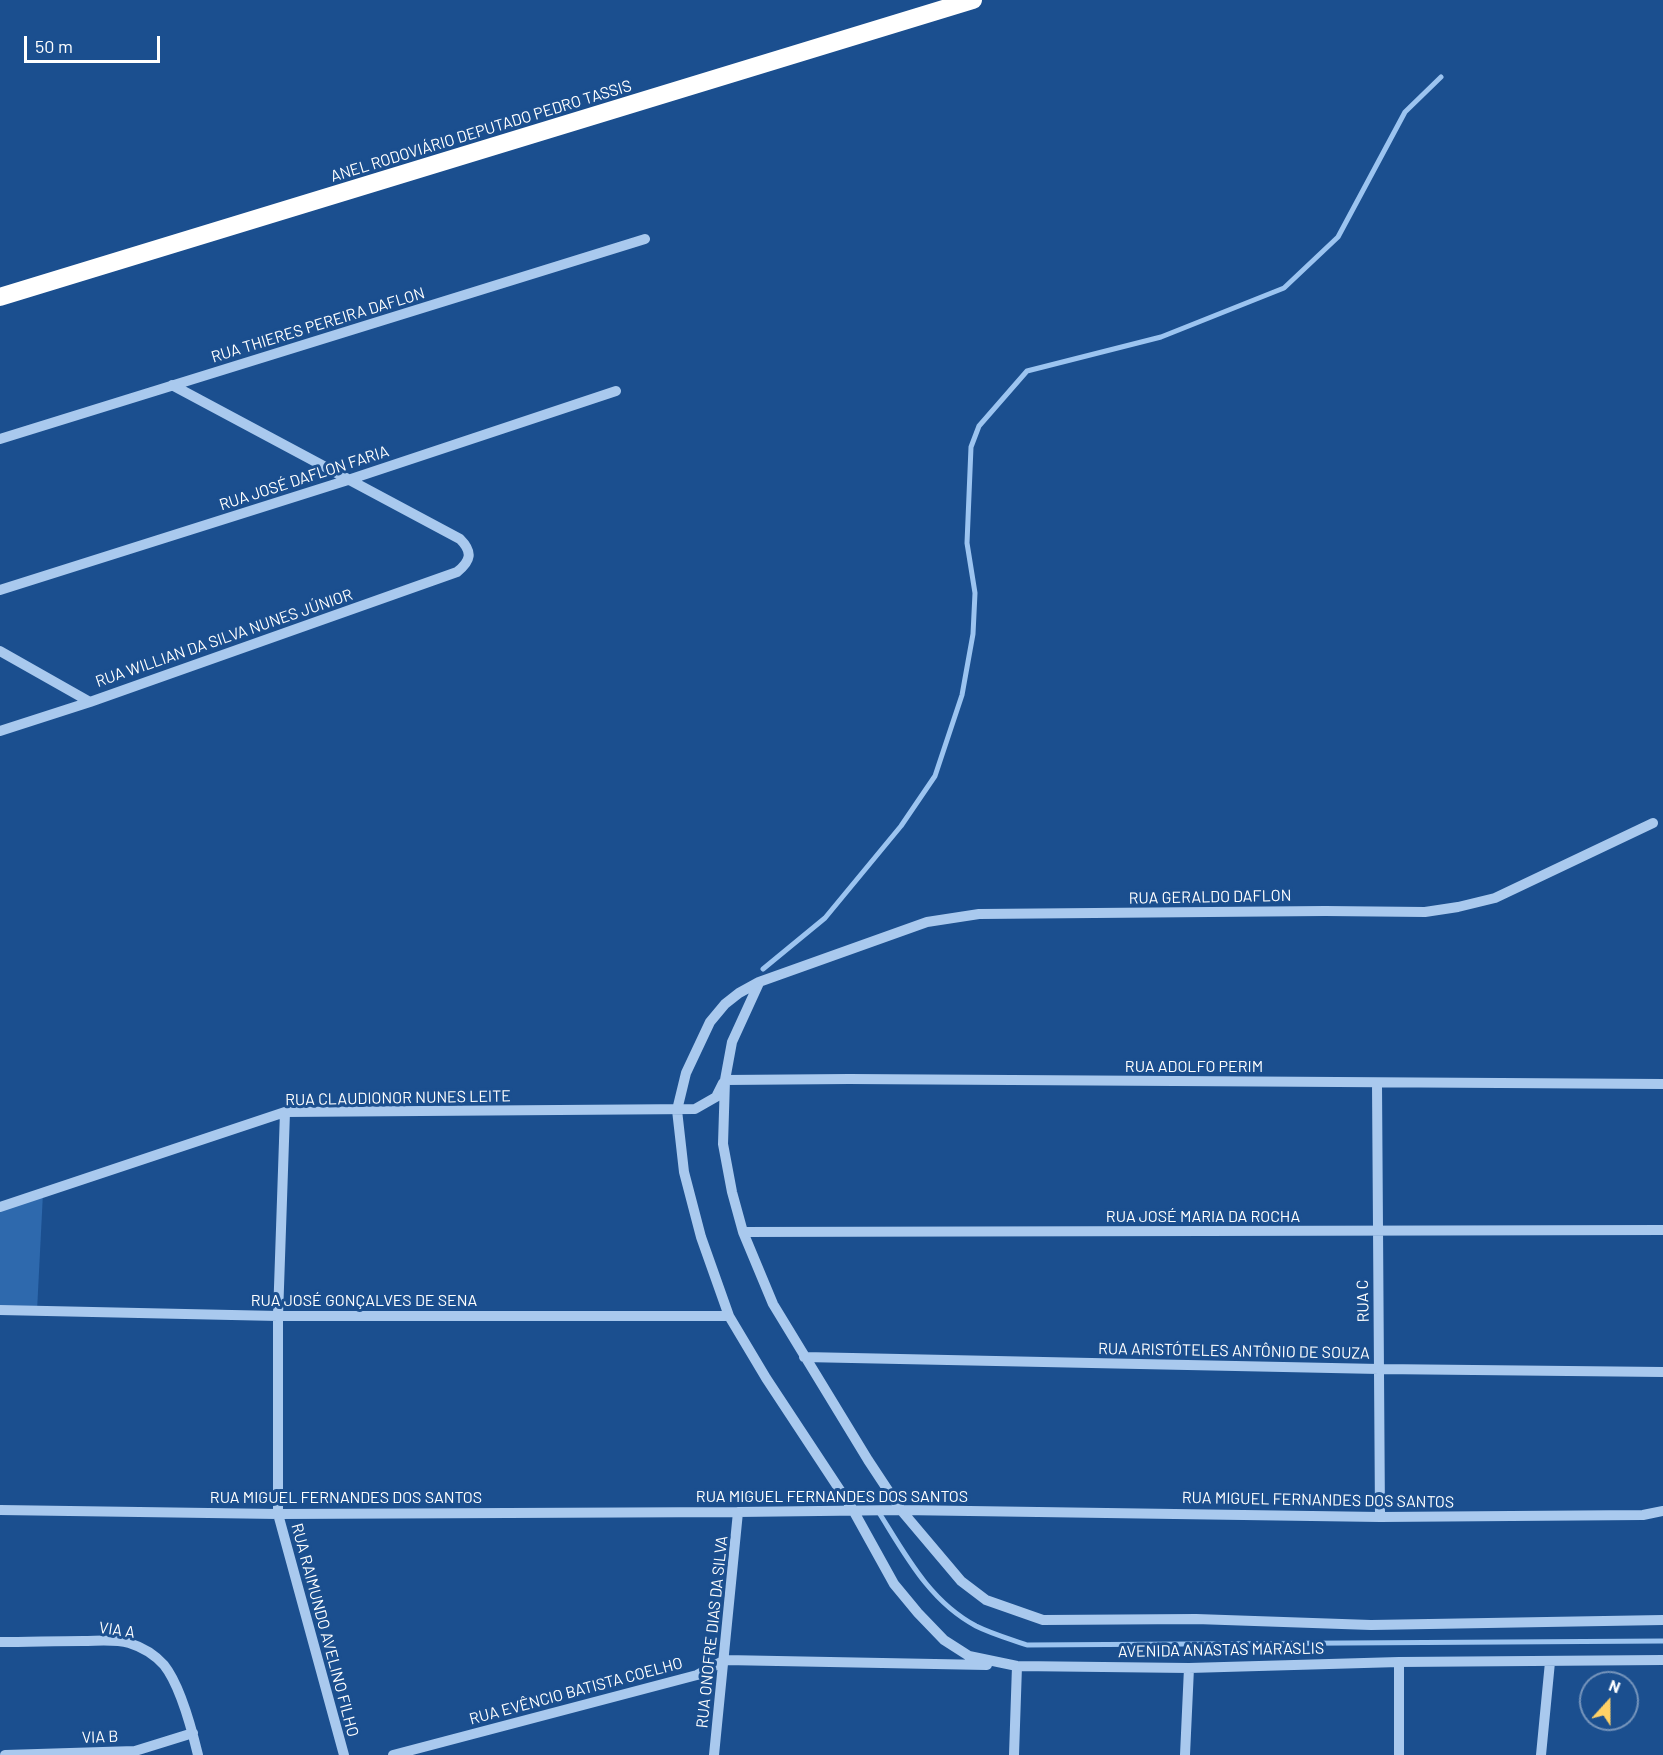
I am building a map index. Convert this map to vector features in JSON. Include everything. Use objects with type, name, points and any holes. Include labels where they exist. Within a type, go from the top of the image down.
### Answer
[{"type":"highway","name":"ANEL RODOVIÁRIO DEPUTADO PEDRO TASSIS","points":[[0,297],[973,0]]},
{"type":"street","name":"RUA THIERES PEREIRA DAFLON","points":[[0,439],[645,239]]},
{"type":"street","points":[[172,385],[348,480]]},
{"type":"street","name":"RUA JOSÉ DAFLON FARIA","points":[[0,590],[616,392]]},
{"type":"street","name":"RUA WILLIAN DA SILVA NUNES JÚNIOR","points":[[0,731],[90,702],[457,572],[464,566],[469,554],[467,546],[460,539],[348,480]]},
{"type":"street","points":[[0,651],[90,702]]},
{"type":"street","name":"RUA GERALDO DAFLON","points":[[677,1110],[686,1073],[710,1023],[725,1004],[739,993],[759,982],[927,922],[979,914],[1425,912],[1458,907],[1495,897],[1653,823]]},
{"type":"street","name":"AVENIDA ANASTAS MARASLIS","points":[[759,982],[732,1042],[725,1080],[723,1144],[732,1192],[744,1232],[773,1304],[900,1510],[961,1581],[986,1599],[1043,1620],[1196,1619],[1371,1625],[1663,1620]]},
{"type":"street","name":"RUA ADOLFO PERIM","points":[[725,1080],[1663,1084]]},
{"type":"street","name":"RUA CLAUDIONOR NUNES LEITE","points":[[0,1207],[285,1112],[695,1109],[716,1097],[725,1080]]},
{"type":"street","name":"RUA C","points":[[1377,1084],[1380,1517]]},
{"type":"street","name":"AVENIDA ANASTAS MARASLIS","points":[[677,1110],[684,1172],[701,1237],[729,1316],[766,1378],[853,1510],[894,1584],[944,1640],[969,1656],[1017,1666],[1189,1668],[1400,1662],[1663,1660]]},
{"type":"street","name":"RUA RAIMUNDO AVELINO FILHO","points":[[285,1112],[278,1316],[278,1514],[344,1755]]},
{"type":"street","name":"RUA JOSÉ MARIA DA ROCHA","points":[[744,1232],[1663,1230]]},
{"type":"street","name":"RUA JOSÉ GONÇALVES DE SENA","points":[[0,1310],[278,1316],[729,1316]]},
{"type":"street","name":"RUA ARISTÓTELES ANTÔNIO DE SOUZA","points":[[804,1357],[1379,1369],[1663,1372]]},
{"type":"street","name":"RUA MIGUEL FERNANDES DOS SANTOS","points":[[0,1510],[278,1514],[900,1510],[1380,1517],[1643,1515],[1663,1511]]},
{"type":"street","name":"RUA ONOFRE DIAS DA SILVA","points":[[714,1755],[738,1512]]},
{"type":"street","name":"VIA A","points":[[0,1642],[104,1641],[128,1643],[143,1649],[156,1657],[165,1667],[193,1733],[198,1755]]},
{"type":"street","name":"RUA EVÊNCIO BATISTA COELHO","points":[[393,1755],[697,1675],[725,1660],[1017,1666]]},
{"type":"street","points":[[1399,1755],[1400,1662]]},
{"type":"street","points":[[1540,1755],[1550,1662]]},
{"type":"street","points":[[1014,1755],[1017,1666]]},
{"type":"street","points":[[1185,1755],[1189,1668]]},
{"type":"street","name":"VIA B","points":[[5,1755],[135,1751],[193,1733]]},
{"type":"shaded area","points":[[43,1193],[37,1311],[0,1310],[0,1207]]},
{"type":"waterway","points":[[763,969],[825,918],[901,826],[935,776],[962,695],[973,634],[975,593],[967,543],[971,447],[979,426],[1027,371],[1161,337],[1284,288],[1338,237],[1405,112],[1441,77]]},
{"type":"waterway","points":[[878,1511],[908,1560],[945,1604],[976,1626],[1027,1645],[1663,1641]]}]
